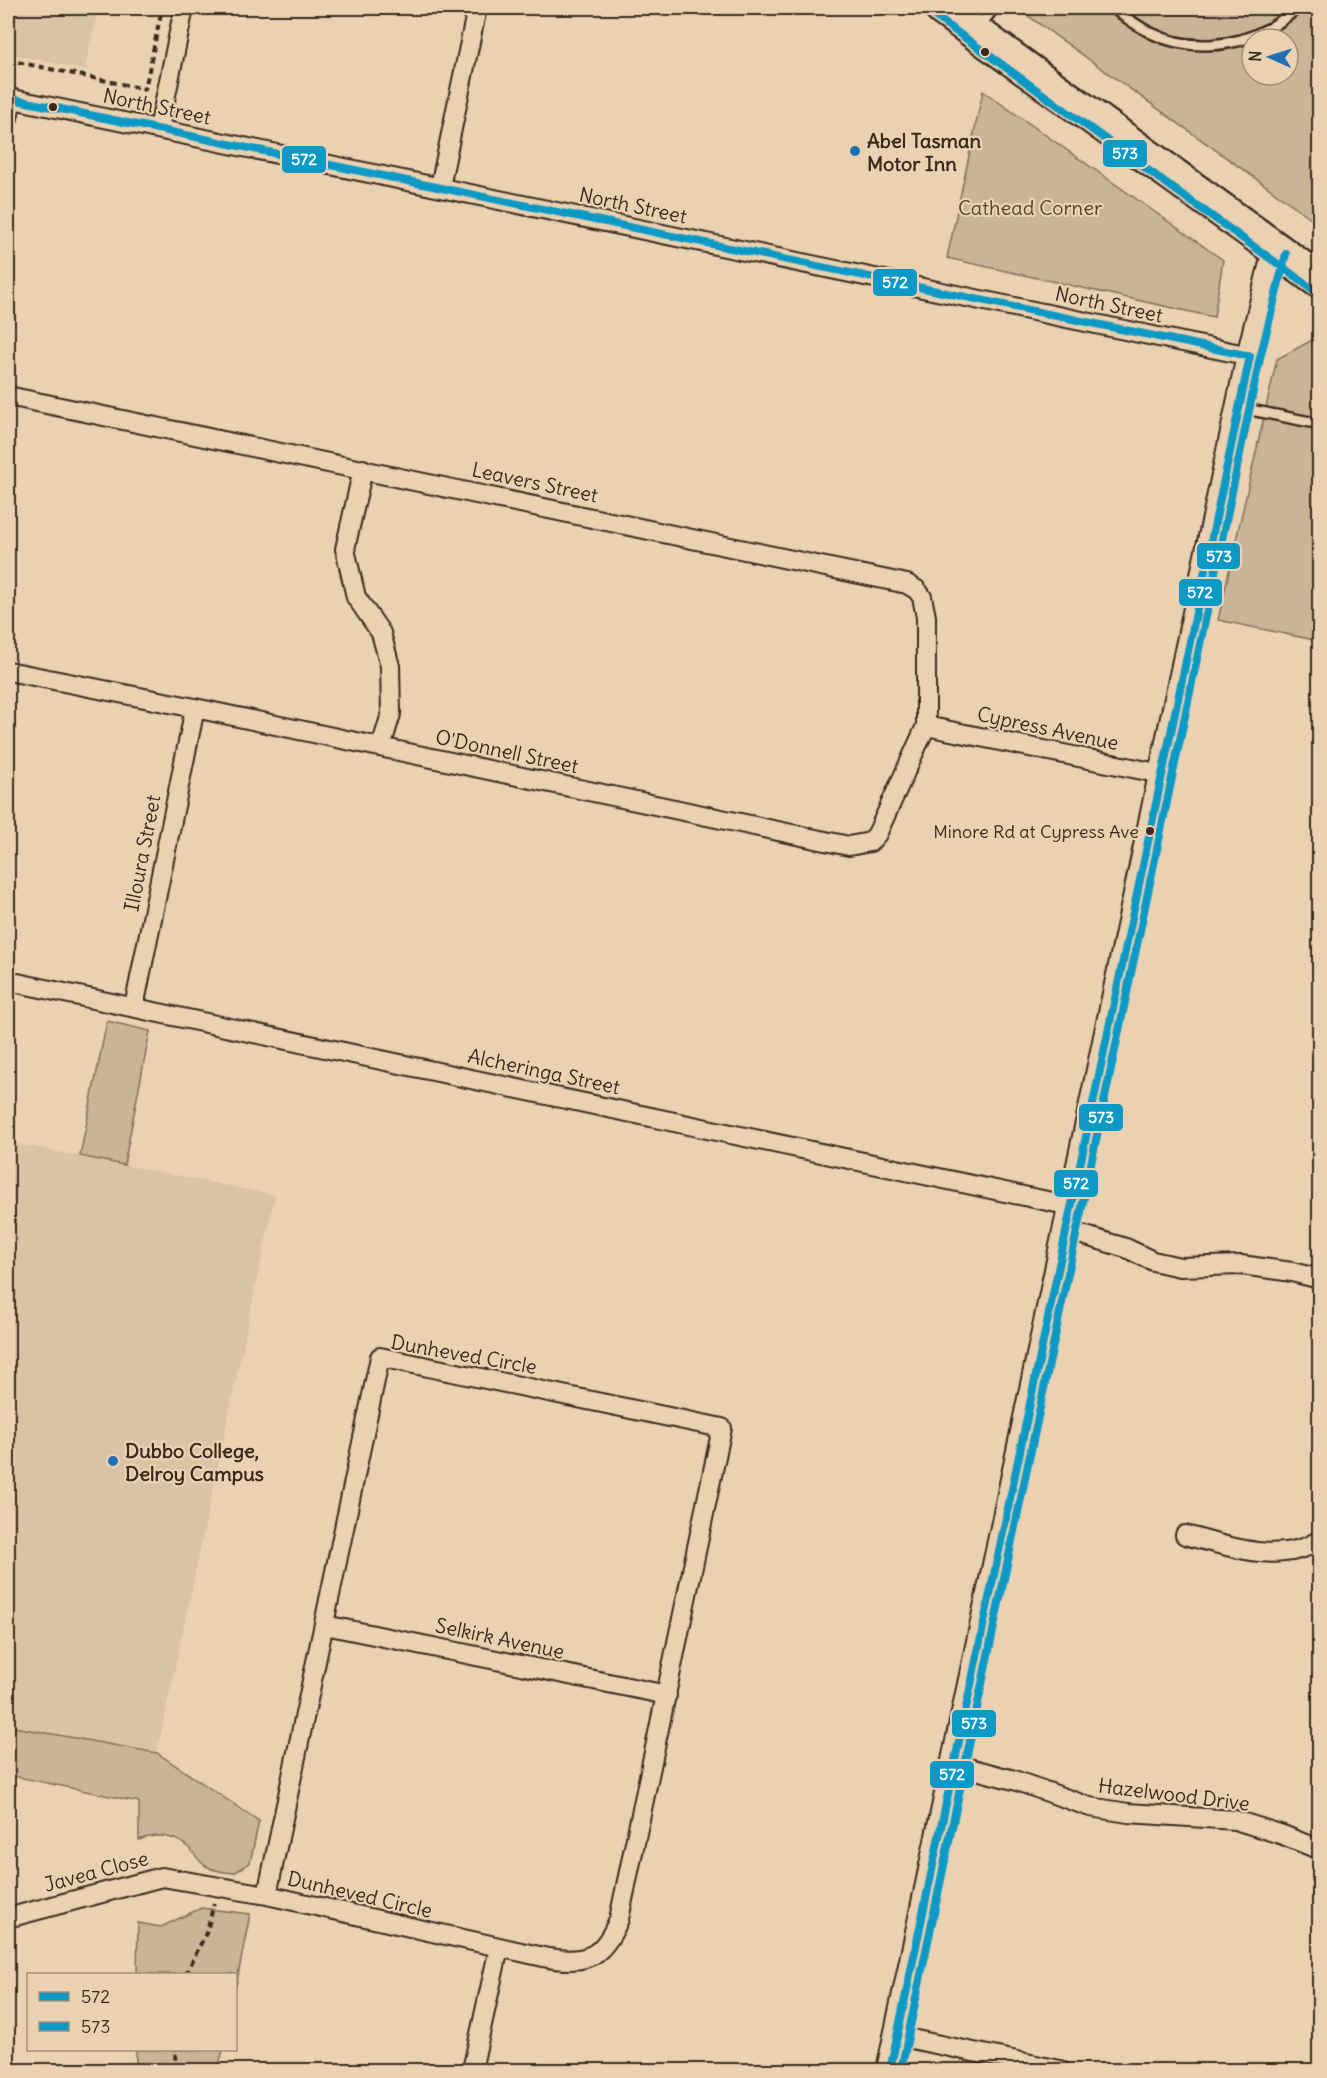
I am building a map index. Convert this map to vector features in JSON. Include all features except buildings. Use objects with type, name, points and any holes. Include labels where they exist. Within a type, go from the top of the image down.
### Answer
[{"type":"highway","points":[[942,8],[985,20],[1276,251],[1320,281]]},
{"type":"street","points":[[159,129],[184,8]]},
{"type":"street","points":[[440,188],[477,8]]},
{"type":"street","points":[[8,118],[10,98]]},
{"type":"street","name":"North Street","points":[[10,98],[1250,356]]},
{"type":"street","points":[[890,2070],[1250,356],[1276,251]]},
{"type":"street","name":"Leavers Street","points":[[8,396],[907,585],[922,597],[927,617],[926,726]]},
{"type":"street","points":[[363,469],[345,549],[357,597],[381,633],[390,666],[391,714],[381,747]]},
{"type":"street","name":"O'Donnell Street","points":[[8,670],[849,846],[870,842],[877,834],[926,726]]},
{"type":"street","name":"Illoura Street","points":[[134,1007],[195,708]]},
{"type":"street","name":"Cypress Avenue","points":[[926,726],[1162,774]]},
{"type":"street","name":"Alcheringa Street","points":[[8,981],[134,1007],[1068,1218]]},
{"type":"street","points":[[1068,1218],[1084,1234],[1126,1248],[1153,1261],[1180,1267],[1241,1265],[1292,1272],[1320,1279]]},
{"type":"street","name":"Dunheved Circle","points":[[380,1358],[722,1428],[619,1918],[612,1936],[603,1948],[592,1956],[580,1960],[557,1960],[267,1895],[325,1625],[380,1358]]},
{"type":"street","points":[[1185,1535],[1238,1549],[1273,1554],[1306,1549],[1320,1540]]},
{"type":"street","name":"Selkirk Avenue","points":[[325,1625],[667,1695]]},
{"type":"street","name":"Hazelwood Drive","points":[[954,1764],[1014,1780],[1090,1807],[1128,1813],[1235,1820],[1283,1835],[1320,1850]]},
{"type":"street","name":"Javea Close","points":[[8,1916],[162,1877],[267,1895]]},
{"type":"street","points":[[472,2070],[499,1948]]},
{"type":"street","points":[[897,2036],[1060,2070]]},
{"type":"lane","points":[[1113,8],[1153,34],[1180,43],[1210,45],[1240,41],[1269,29],[1298,8]]},
{"type":"lane","points":[[1239,408],[1320,424]]},
{"type":"path","points":[[8,60],[145,89],[162,8]]},
{"type":"path","points":[[186,1973],[207,1931],[218,1887]]},
{"type":"path","points":[[174,2070],[176,2051]]},
{"type":"shaded area","points":[[8,8],[98,8],[85,70],[8,53]]},
{"type":"shaded area","name":"Dubbo College, Delroy Campus","points":[[8,1142],[275,1195],[157,1753],[8,1726]]},
{"type":"green space","points":[[1017,8],[1319,8],[1319,225],[1308,216]]},
{"type":"green space","name":"Cathead Corner","points":[[983,91],[1223,260],[1214,317],[947,258]]},
{"type":"green space","points":[[1320,338],[1319,641],[1218,620],[1277,359]]},
{"type":"green space","points":[[107,1021],[150,1031],[124,1165],[80,1156]]},
{"type":"green space","points":[[8,1726],[157,1753],[259,1821],[250,1863],[234,1873],[219,1871],[203,1864],[189,1848],[178,1840],[165,1836],[152,1836],[139,1840],[139,1802],[8,1775]]},
{"type":"green space","points":[[201,1908],[250,1914],[237,1981],[237,1973],[137,1973],[138,1923],[161,1927]]},
{"type":"green space","points":[[136,2051],[223,2051],[218,2070],[136,2070]]},
{"type":"transit line","name":"573","points":[[936,17],[1314,290]]},
{"type":"transit line","name":"572","points":[[8,98],[1250,356],[890,2070]]},
{"type":"transit line","name":"573","points":[[901,2070],[1260,358],[1286,254]]},
{"type":"place","name":"Abel Tasman Motor Inn","points":[[855,151]]},
{"type":"place","name":"Minore Rd at Cypress Ave","points":[[1150,831]]},
{"type":"place","name":"Dubbo College, Delroy Campus","points":[[113,1461]]}]
